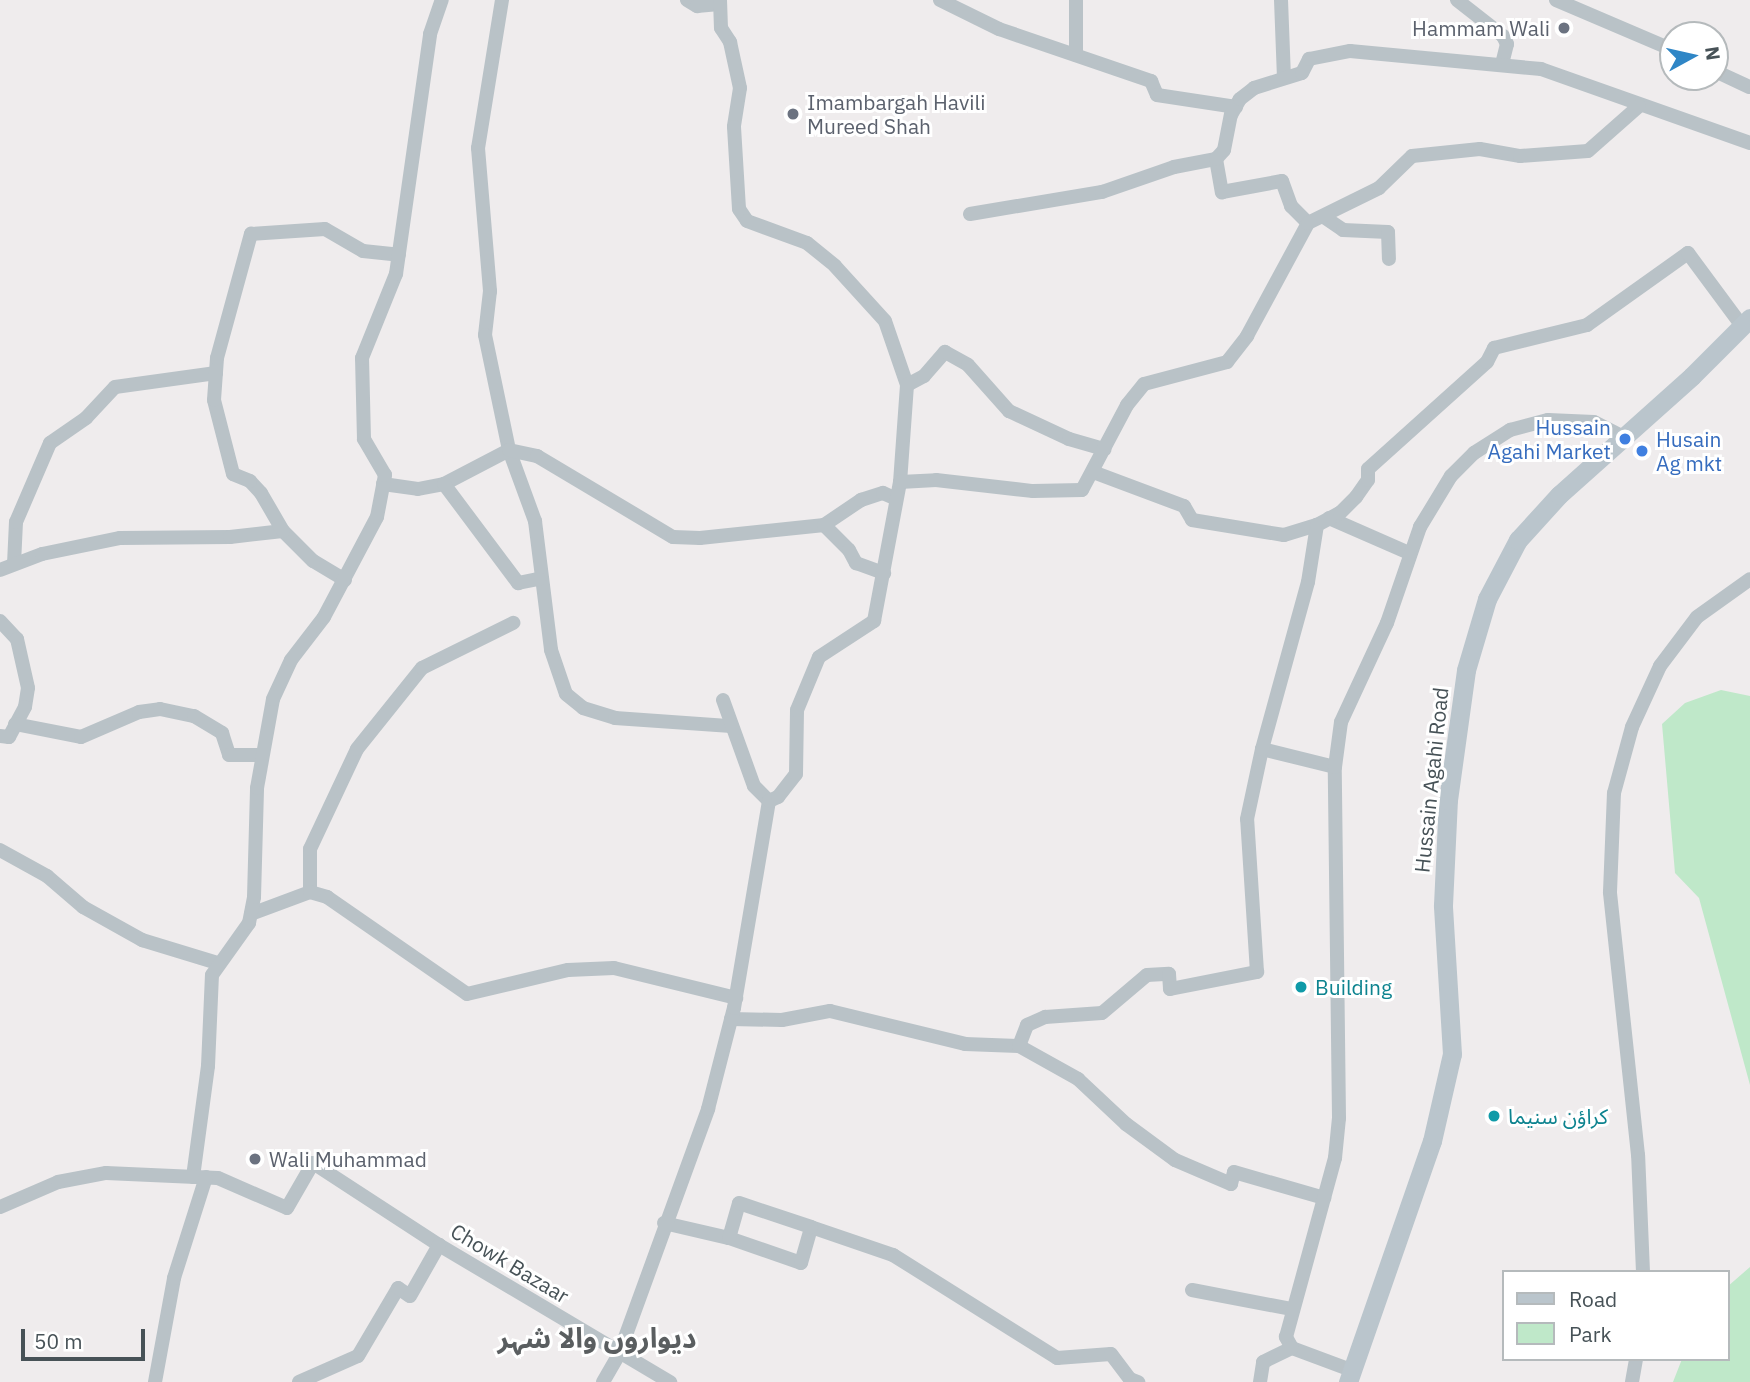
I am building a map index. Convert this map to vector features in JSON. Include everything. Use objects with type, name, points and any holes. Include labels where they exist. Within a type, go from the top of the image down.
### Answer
[{"type":"main road","name":"Hussain Agahi Road","points":[[1349,1376],[1432,1140],[1452,1054],[1443,905],[1448,800],[1466,670],[1502,565],[1559,495],[1746,322]]},
{"type":"street","points":[[155,1382],[174,1278],[206,1177],[212,975],[217,963],[251,914],[262,755],[273,699],[288,666],[345,580],[377,517],[385,475],[363,439],[362,358],[396,274],[430,34],[442,0]]},
{"type":"street","points":[[502,0],[478,161],[490,290],[485,335],[509,450],[535,521],[539,579],[555,661],[566,694],[583,708],[615,718],[729,726]]},
{"type":"street","points":[[687,0],[697,6],[719,2],[721,28],[730,42],[740,88],[734,127],[739,209],[747,221],[807,243],[862,293],[885,321],[907,385],[900,482],[894,498],[884,573],[874,621],[820,657],[797,710],[796,774],[778,797],[769,801]]},
{"type":"street","points":[[940,0],[999,29],[1151,81],[1157,95],[1236,107]]},
{"type":"street","points":[[1076,0],[1076,55]]},
{"type":"street","points":[[1280,0],[1284,78]]},
{"type":"street","points":[[1457,0],[1503,36],[1507,44],[1502,64]]},
{"type":"street","points":[[1556,0],[1659,44]]},
{"type":"street","points":[[970,214],[1102,192],[1174,167],[1216,159],[1224,150],[1236,107],[1254,88],[1302,73],[1309,59],[1350,51],[1462,64],[1502,64],[1552,72],[1639,106],[1750,143]]},
{"type":"street","points":[[1729,77],[1750,87]]},
{"type":"street","points":[[900,482],[936,480],[1057,491],[1082,489],[1144,384],[1227,362],[1247,336],[1308,223],[1379,188],[1412,156],[1480,149],[1520,156],[1588,151],[1605,141],[1639,106]]},
{"type":"street","points":[[1216,159],[1222,192],[1282,181],[1291,206],[1308,223]]},
{"type":"street","points":[[1324,216],[1343,230],[1388,232],[1389,259]]},
{"type":"street","points":[[345,580],[313,561],[283,531],[261,493],[250,481],[233,474],[214,400],[216,373],[251,234],[326,229],[363,251],[399,255]]},
{"type":"street","points":[[1093,472],[1184,506],[1192,520],[1284,535],[1323,522],[1356,497],[1368,480],[1368,469],[1487,362],[1494,348],[1587,325],[1688,253],[1746,322]]},
{"type":"street","points":[[907,385],[924,376],[945,352],[968,365],[1009,411],[1069,439],[1105,449]]},
{"type":"street","points":[[216,373],[115,387],[86,418],[50,443],[16,522],[7,567],[120,538],[230,537],[283,531]]},
{"type":"street","points":[[1349,1376],[1292,1348],[1286,1337],[1324,1198],[1339,1118],[1335,767],[1341,722],[1387,624],[1409,553],[1451,476],[1474,453],[1510,430],[1548,420],[1594,422],[1623,437]]},
{"type":"street","points":[[383,484],[418,489],[443,484],[509,450],[537,456],[673,537],[824,525],[861,500],[883,493],[894,498]]},
{"type":"street","points":[[443,484],[518,583],[539,579]]},
{"type":"street","points":[[1323,522],[1409,553]]},
{"type":"street","points":[[1018,1046],[1027,1024],[1045,1017],[1102,1013],[1147,975],[1169,974],[1170,989],[1257,972],[1247,819],[1262,749],[1323,522]]},
{"type":"street","points":[[824,525],[856,563],[884,573]]},
{"type":"street","points":[[1643,1270],[1638,1155],[1610,892],[1614,793],[1632,727],[1660,666],[1697,617],[1750,579]]},
{"type":"street","points":[[0,621],[17,639],[25,670],[26,703],[9,737],[0,736]]},
{"type":"street","points":[[310,892],[310,849],[357,749],[422,668],[513,623]]},
{"type":"street","points":[[723,700],[729,726],[754,786],[769,801]]},
{"type":"street","points":[[15,724],[81,737],[139,712],[160,709],[194,716],[222,733],[229,755],[262,755]]},
{"type":"street","points":[[1262,749],[1335,767]]},
{"type":"street","points":[[603,1382],[619,1354],[663,1223],[708,1109],[736,998],[769,801]]},
{"type":"street","points":[[0,850],[47,876],[83,907],[142,940],[217,963]]},
{"type":"street","points":[[251,914],[310,892],[327,897],[467,994],[568,970],[614,968],[736,998]]},
{"type":"street","points":[[731,1019],[782,1020],[830,1011],[965,1044],[1018,1046],[1078,1079],[1126,1124],[1175,1160],[1231,1184],[1234,1172],[1324,1198]]},
{"type":"street","name":"Chowk Bazaar","points":[[206,1177],[287,1208],[313,1163],[439,1245],[670,1382]]},
{"type":"street","points":[[0,1207],[58,1182],[106,1173],[206,1177]]},
{"type":"street","points":[[729,1238],[739,1203],[893,1255],[1057,1358],[1111,1354],[1130,1379],[1138,1382]]},
{"type":"street","points":[[663,1223],[729,1238],[801,1263],[811,1227]]},
{"type":"street","points":[[299,1382],[358,1356],[398,1288],[410,1296],[439,1245]]},
{"type":"street","points":[[1192,1290],[1292,1309]]},
{"type":"street","points":[[1261,1382],[1263,1362],[1292,1348]]},
{"type":"street","points":[[1632,1382],[1636,1361]]},
{"type":"green space","points":[[1721,690],[1750,696],[1750,1085],[1699,898],[1675,873],[1662,724],[1685,703]]},
{"type":"green space","points":[[1750,1267],[1750,1382],[1673,1382],[1681,1361],[1729,1361],[1729,1285]]},
{"type":"place","name":"Hammam Wali","points":[[1564,28]]},
{"type":"place","name":"Imambargah Havili Mureed Shah","points":[[793,114]]},
{"type":"place","name":"Hussain Agahi Market","points":[[1625,439]]},
{"type":"place","name":"Husain Ag mkt","points":[[1642,451]]},
{"type":"place","name":"Building","points":[[1301,987]]},
{"type":"place","name":"کراؤن سنیما","points":[[1494,1116]]},
{"type":"place","name":"Wali Muhammad","points":[[255,1159]]},
{"type":"district","name":"دیواروں والا شہر","points":[[597,1338]]}]
